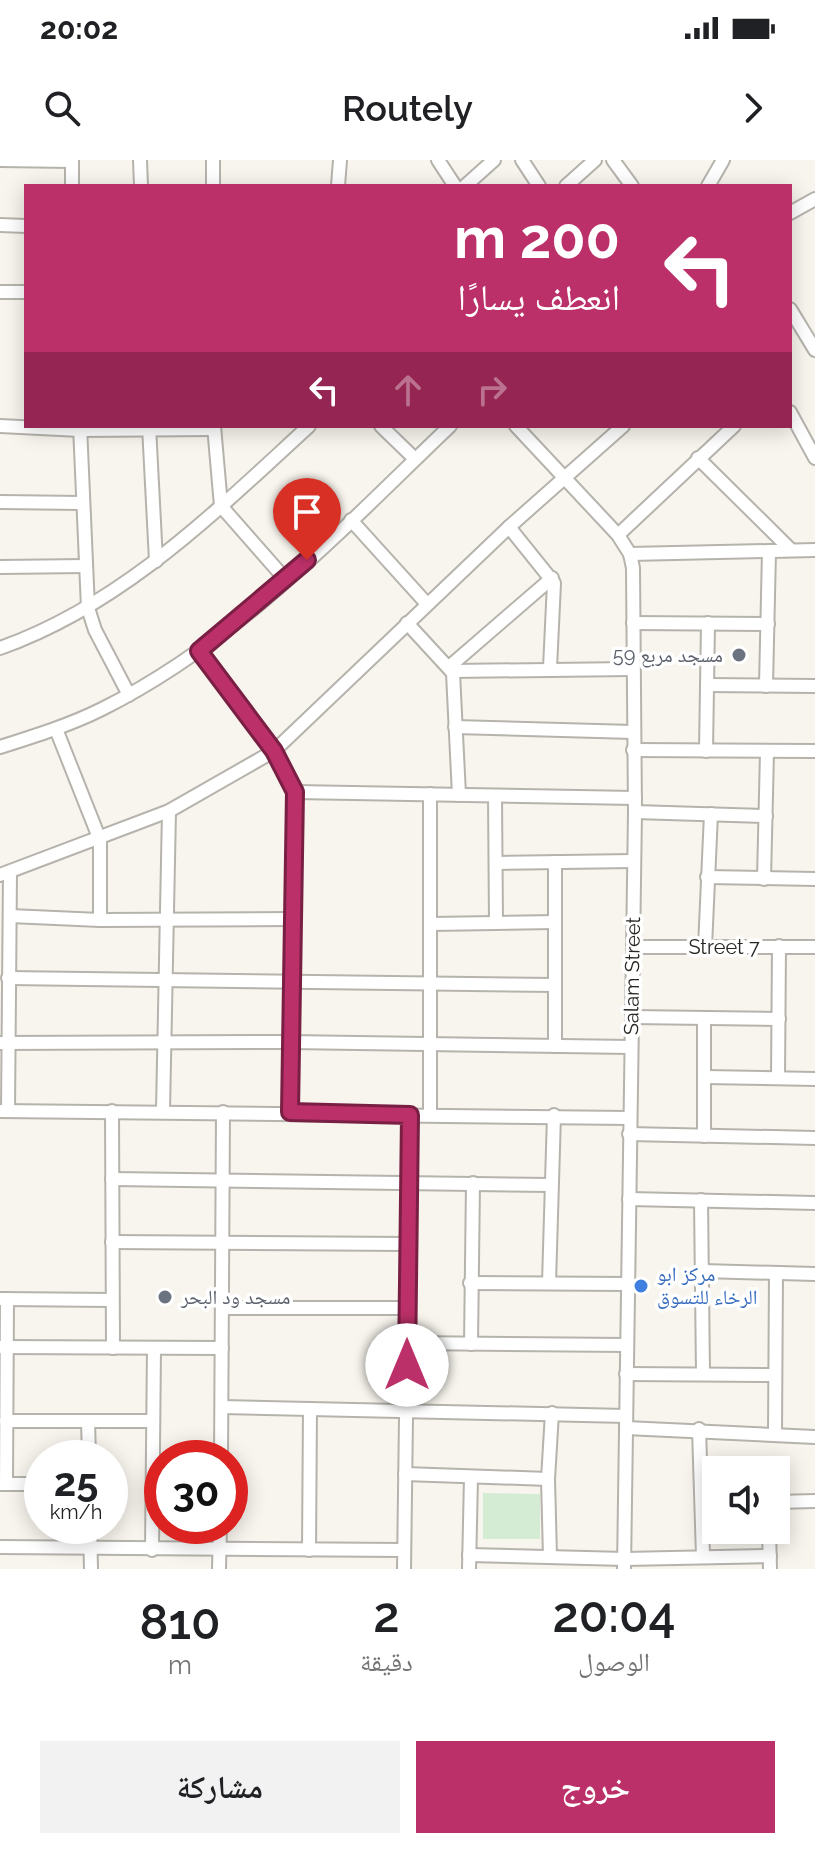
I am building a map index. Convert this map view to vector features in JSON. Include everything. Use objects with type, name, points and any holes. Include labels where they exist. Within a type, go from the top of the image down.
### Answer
[{"type":"street","points":[[0,160],[72,161],[72,184]]},
{"type":"street","points":[[140,160],[141,184]]},
{"type":"street","points":[[213,160],[213,184]]},
{"type":"street","points":[[338,184],[340,160]]},
{"type":"street","points":[[438,160],[454,184]]},
{"type":"street","points":[[467,184],[494,160]]},
{"type":"street","points":[[522,160],[538,184]]},
{"type":"street","points":[[568,184],[595,160]]},
{"type":"street","points":[[613,160],[631,184]]},
{"type":"street","points":[[709,184],[723,160]]},
{"type":"street","points":[[792,212],[815,199]]},
{"type":"street","points":[[0,225],[24,226]]},
{"type":"street","points":[[0,292],[24,292]]},
{"type":"street","points":[[792,312],[815,350]]},
{"type":"street","points":[[800,325],[815,321]]},
{"type":"street","points":[[792,416],[815,458]]},
{"type":"street","points":[[0,426],[24,427]]},
{"type":"street","points":[[129,695],[95,630],[88,608],[80,428],[214,428],[221,506],[286,580]]},
{"type":"street","points":[[149,428],[156,561]]},
{"type":"street","points":[[0,648],[37,635],[88,608],[156,561],[307,428]]},
{"type":"street","points":[[383,428],[415,459]]},
{"type":"street","points":[[0,747],[56,729],[129,695],[199,651],[286,580],[448,428]]},
{"type":"street","name":"Salam Street","points":[[518,428],[618,535],[630,554],[635,812],[624,1564]]},
{"type":"street","points":[[621,428],[509,527],[274,751],[169,811],[5,874],[10,916],[4,1111],[629,1118]]},
{"type":"street","points":[[618,535],[730,428]]},
{"type":"street","points":[[698,458],[791,550]]},
{"type":"street","points":[[0,502],[82,503]]},
{"type":"street","points":[[351,520],[427,604]]},
{"type":"street","points":[[509,527],[552,578],[550,668]]},
{"type":"street","points":[[630,554],[815,550]]},
{"type":"street","points":[[766,686],[769,551]]},
{"type":"street","points":[[0,567],[86,566]]},
{"type":"street","points":[[450,669],[552,578]]},
{"type":"street","points":[[407,623],[450,669],[459,795]]},
{"type":"street","points":[[633,623],[768,624]]},
{"type":"street","points":[[706,751],[708,623]]},
{"type":"street","points":[[199,651],[274,751],[295,792],[290,1112]]},
{"type":"street","points":[[450,669],[632,669]]},
{"type":"street","points":[[707,685],[815,686]]},
{"type":"street","points":[[455,727],[633,732]]},
{"type":"street","points":[[56,729],[100,840],[100,920]]},
{"type":"street","points":[[633,750],[815,751]]},
{"type":"street","points":[[764,879],[767,752]]},
{"type":"street","points":[[295,792],[635,798]]},
{"type":"street","points":[[430,794],[430,1114]]},
{"type":"street","points":[[495,796],[496,923]]},
{"type":"street","points":[[163,1111],[169,811]]},
{"type":"street","points":[[635,812],[766,816]]},
{"type":"street","points":[[705,947],[711,814]]},
{"type":"street","points":[[496,863],[634,861]]},
{"type":"street","points":[[555,862],[555,1046]]},
{"type":"street","points":[[707,877],[815,879]]},
{"type":"street","points":[[10,916],[165,921],[292,919]]},
{"type":"street","points":[[431,924],[555,922]]},
{"type":"street","points":[[778,1078],[779,946]]},
{"type":"street","name":"Street 7","points":[[633,947],[815,947]]},
{"type":"street","points":[[8,978],[555,985]]},
{"type":"street","points":[[632,1017],[779,1019]]},
{"type":"street","points":[[704,1018],[704,1136]]},
{"type":"street","points":[[4,1043],[163,1045],[290,1042],[631,1047]]},
{"type":"street","points":[[705,1077],[815,1079]]},
{"type":"street","points":[[112,1111],[113,1348]]},
{"type":"street","points":[[221,1440],[223,1112]]},
{"type":"street","points":[[404,1569],[410,1115]]},
{"type":"street","points":[[549,1283],[554,1115]]},
{"type":"street","points":[[629,1134],[815,1138]]},
{"type":"street","points":[[112,1179],[550,1185]]},
{"type":"street","points":[[471,1344],[473,1183]]},
{"type":"street","points":[[629,1199],[815,1203]]},
{"type":"street","points":[[701,1200],[703,1374]]},
{"type":"street","points":[[112,1242],[407,1244]]},
{"type":"street","points":[[702,1271],[815,1274]]},
{"type":"street","points":[[775,1433],[776,1273]]},
{"type":"street","points":[[470,1283],[628,1284]]},
{"type":"street","points":[[24,1484],[3,1484],[6,1421],[4,1299],[112,1300]]},
{"type":"street","points":[[223,1308],[407,1308]]},
{"type":"street","points":[[407,1343],[627,1345]]},
{"type":"street","points":[[4,1347],[222,1348]]},
{"type":"street","points":[[152,1550],[154,1348]]},
{"type":"street","points":[[626,1374],[775,1375]]},
{"type":"street","points":[[222,1407],[552,1413],[626,1422],[644,1431],[699,1429],[815,1437]]},
{"type":"street","points":[[309,1550],[310,1409]]},
{"type":"street","points":[[550,1557],[548,1479],[552,1413]]},
{"type":"street","points":[[6,1421],[153,1421]]},
{"type":"street","points":[[88,1421],[89,1440]]},
{"type":"street","points":[[699,1429],[702,1516]]},
{"type":"street","points":[[405,1474],[548,1479]]},
{"type":"street","points":[[469,1569],[471,1477]]},
{"type":"street","points":[[790,1502],[815,1501]]},
{"type":"street","points":[[91,1544],[91,1569]]},
{"type":"street","points":[[219,1569],[220,1544]]},
{"type":"street","points":[[703,1544],[703,1556]]},
{"type":"street","points":[[0,1547],[404,1550]]},
{"type":"street","points":[[469,1555],[550,1557],[624,1564],[703,1556],[770,1563]]},
{"type":"green space","points":[[483,1493],[540,1494],[540,1539],[483,1539]]},
{"type":"place","name":"مسجد مربع 59","points":[[739,655]]},
{"type":"place","name":"مركز ابو الرخاء للتسوق","points":[[641,1286]]},
{"type":"place","name":"مسجد ود البحر","points":[[165,1297]]},
{"type":"route","points":[[307,560],[199,651],[274,751],[295,792],[290,1112],[410,1115],[407,1365]]}]
